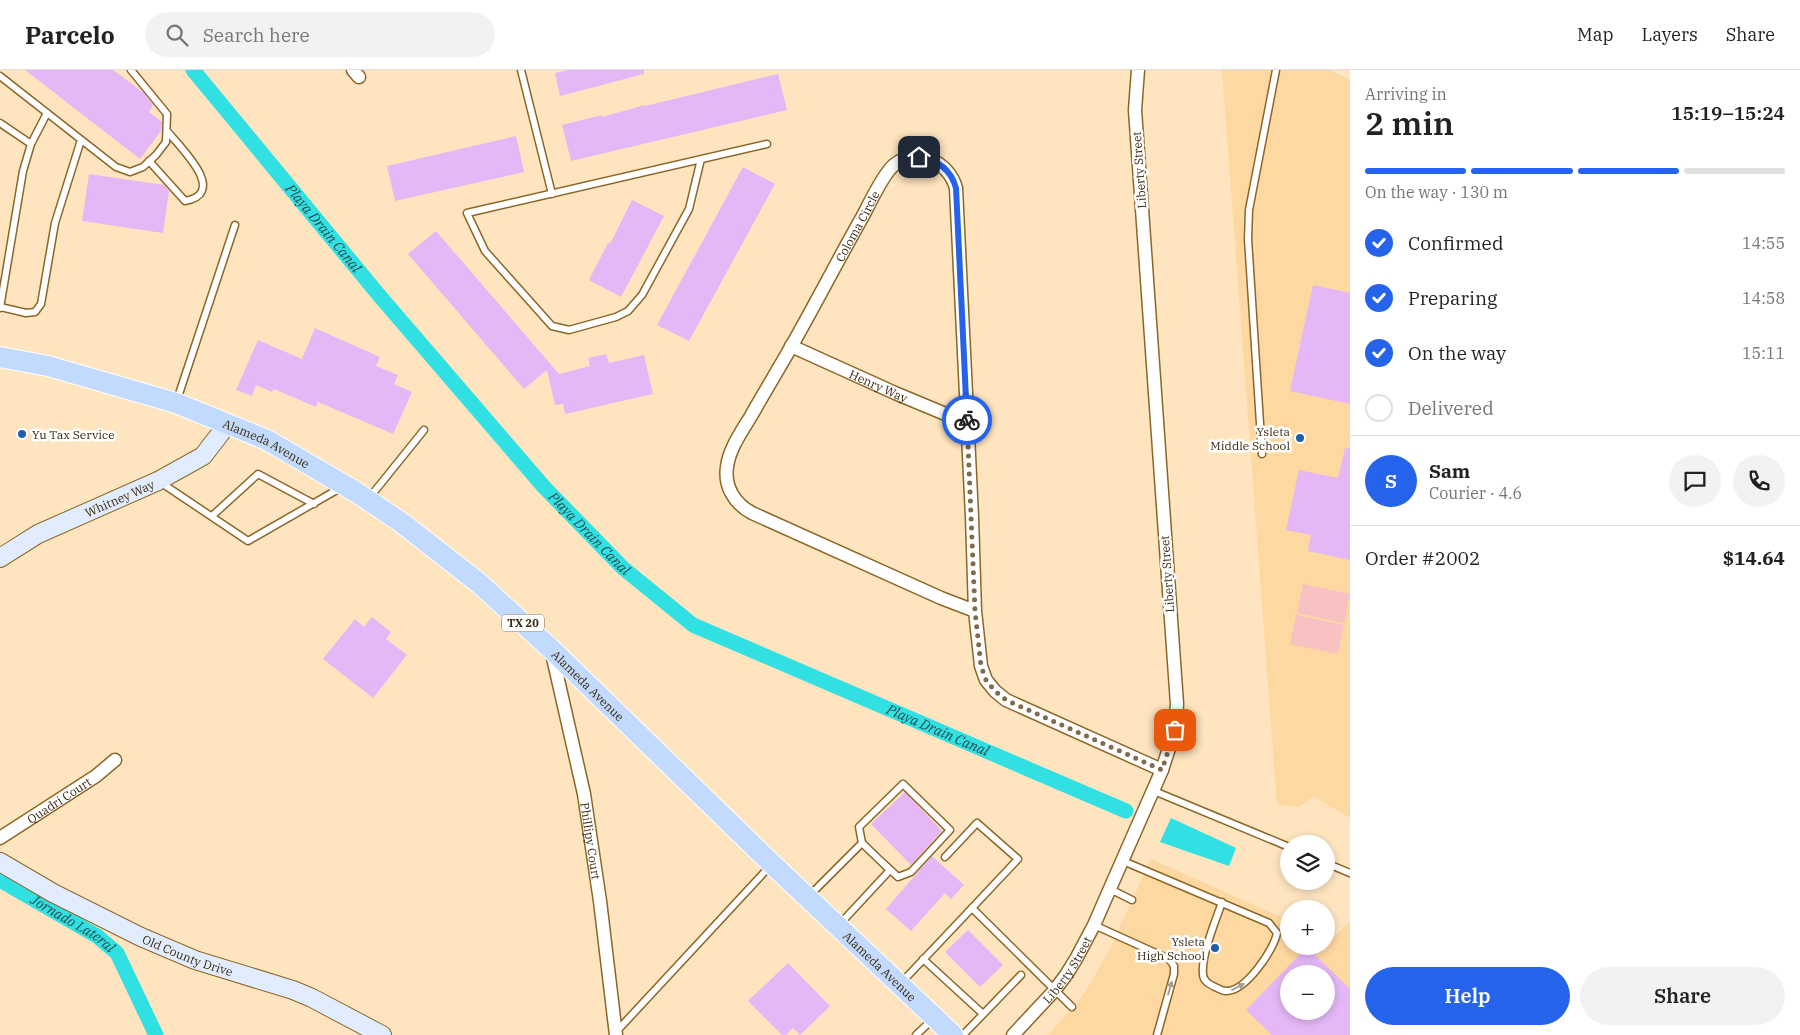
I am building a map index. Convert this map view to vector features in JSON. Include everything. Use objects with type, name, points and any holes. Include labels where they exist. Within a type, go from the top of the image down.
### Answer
[{"type":"main road","name":"Alameda Avenue","points":[[0,357],[48,366],[176,403],[267,440],[345,486],[402,523],[480,584],[550,649],[772,864],[953,1035]]},
{"type":"street","name":"Liberty Street","points":[[1013,1035],[1054,991],[1076,959],[1094,925],[1154,790],[1175,730],[1177,704],[1135,110],[1138,70]]},
{"type":"street","name":"Coloma Circle","points":[[975,611],[941,598],[744,509],[735,500],[727,480],[726,467],[737,440],[890,169],[904,159],[919,157],[938,162],[948,171],[956,188],[975,611],[981,666],[986,680],[1006,700],[1162,770]]},
{"type":"street","name":"Henry Way","points":[[791,346],[895,393],[967,422]]},
{"type":"street","name":"Whitney Way","points":[[0,558],[38,534],[158,480],[203,456],[220,434],[225,423]]},
{"type":"street","name":"Phillipy Court","points":[[550,649],[584,794],[600,901],[616,1034]]},
{"type":"street","name":"Quadri Court","points":[[0,838],[96,776],[115,760]]},
{"type":"street","name":"Old County Drive","points":[[0,862],[53,893],[141,938],[195,960],[293,990],[382,1035]]},
{"type":"lane","points":[[0,76],[116,167],[130,172],[143,167],[149,161],[166,142],[167,131],[167,114],[131,70]]},
{"type":"lane","points":[[521,70],[552,194]]},
{"type":"lane","points":[[1262,454],[1248,239],[1249,210],[1276,70]]},
{"type":"lane","points":[[47,114],[31,144],[23,171],[0,308],[26,313],[36,312],[41,304],[55,223],[81,140]]},
{"type":"lane","points":[[0,123],[31,144]]},
{"type":"lane","points":[[149,161],[185,201],[193,200],[202,192],[204,183],[201,174],[167,131]]},
{"type":"lane","points":[[701,159],[689,209],[642,295],[628,310],[616,317],[569,330],[552,326],[485,251],[467,213],[552,194],[701,159],[768,144]]},
{"type":"lane","points":[[176,403],[235,225]]},
{"type":"lane","points":[[367,500],[424,430]]},
{"type":"lane","points":[[212,516],[258,474],[314,504]]},
{"type":"lane","points":[[158,480],[248,541],[345,486]]},
{"type":"lane","points":[[903,784],[950,830],[911,872],[898,876],[884,864],[862,844],[859,827],[903,784]]},
{"type":"lane","points":[[1154,790],[1280,843]]},
{"type":"lane","points":[[900,984],[1018,859],[977,824],[945,857]]},
{"type":"lane","points":[[807,897],[862,844]]},
{"type":"lane","points":[[1123,860],[1222,902],[1269,923],[1277,933],[1276,941],[1250,979],[1238,988],[1225,992],[1208,984],[1203,975],[1206,952],[1222,902]]},
{"type":"lane","points":[[616,1034],[772,864]]},
{"type":"lane","points":[[838,926],[890,870],[884,864]]},
{"type":"lane","points":[[1335,867],[1350,873]]},
{"type":"lane","points":[[1110,889],[1132,900]]},
{"type":"lane","points":[[972,908],[1072,1007]]},
{"type":"lane","points":[[1094,925],[1169,959],[1174,966],[1174,974],[1157,1035]]},
{"type":"lane","points":[[924,959],[983,1014]]},
{"type":"lane","points":[[963,1035],[1021,975]]},
{"type":"lane","points":[[916,1035],[934,1017]]},
{"type":"shaded area","name":"Ysleta Middle School","points":[[1222,70],[1330,70],[1350,80],[1350,818],[1313,796],[1299,807],[1277,805]]},
{"type":"shaded area","points":[[1303,584],[1350,594],[1344,623],[1297,613]]},
{"type":"shaded area","points":[[1296,615],[1344,625],[1338,654],[1290,644]]},
{"type":"shaded area","name":"Ysleta High School","points":[[1151,859],[1280,916],[1280,955],[1335,955],[1335,936],[1350,921],[1350,1035],[1048,1035],[1078,1002],[1111,946]]},
{"type":"water","points":[[1171,818],[1236,848],[1229,866],[1160,842]]},
{"type":"building","points":[[25,70],[113,70],[144,93],[153,105],[149,112],[162,122],[161,131],[140,159]]},
{"type":"building","points":[[568,70],[644,70],[644,74],[560,96],[555,73]]},
{"type":"building","points":[[778,74],[787,110],[571,161],[562,125]]},
{"type":"building","points":[[516,136],[524,172],[395,201],[387,166]]},
{"type":"building","points":[[743,167],[775,184],[689,341],[657,325]]},
{"type":"building","points":[[89,174],[164,185],[169,191],[163,233],[82,221]]},
{"type":"building","points":[[632,200],[664,216],[621,297],[589,280]]},
{"type":"building","points":[[436,231],[559,374],[590,366],[588,358],[606,354],[609,363],[644,355],[653,394],[565,414],[563,404],[555,405],[547,370],[524,389],[408,254]]},
{"type":"building","points":[[1313,285],[1350,293],[1350,404],[1290,391]]},
{"type":"building","points":[[315,328],[380,357],[376,366],[398,375],[394,384],[412,392],[393,434],[318,402],[316,407],[274,389],[272,392],[256,385],[252,396],[236,390],[258,340],[302,359]]},
{"type":"building","points":[[1345,448],[1350,448],[1350,560],[1308,551],[1311,535],[1286,530],[1299,470],[1338,478]]},
{"type":"building","points":[[372,617],[391,632],[386,639],[407,655],[373,698],[323,659],[355,619],[364,627]]},
{"type":"building","points":[[905,792],[942,831],[911,865],[871,824]]},
{"type":"building","points":[[932,856],[964,885],[951,899],[945,893],[911,931],[886,909]]},
{"type":"building","points":[[968,930],[1003,965],[980,987],[945,952]]},
{"type":"building","points":[[1299,955],[1315,955],[1325,965],[1290,965]]},
{"type":"building","points":[[788,963],[830,1006],[800,1035],[793,1028],[786,1035],[782,1035],[748,1001]]},
{"type":"building","points":[[1335,974],[1350,989],[1350,1035],[1272,1035],[1246,1010],[1280,975],[1280,1020],[1335,1020]]},
{"type":"waterway","name":"Playa Drain Canal","points":[[193,70],[378,294],[544,487],[623,568],[693,625],[1126,811]]},
{"type":"waterway","name":"Jornado Lateral","points":[[0,880],[97,936],[117,953],[156,1035]]},
{"type":"way so far","points":[[967,420],[975,611],[981,666],[986,680],[1006,700],[1162,770],[1175,730]]},
{"type":"place","name":"Yu Tax Service","points":[[22,434]]},
{"type":"place","name":"Ysleta Middle School","points":[[1300,438]]},
{"type":"place","name":"Ysleta High School","points":[[1215,948]]},
{"type":"route","points":[[919,157],[938,162],[948,171],[956,188],[967,420]]}]
